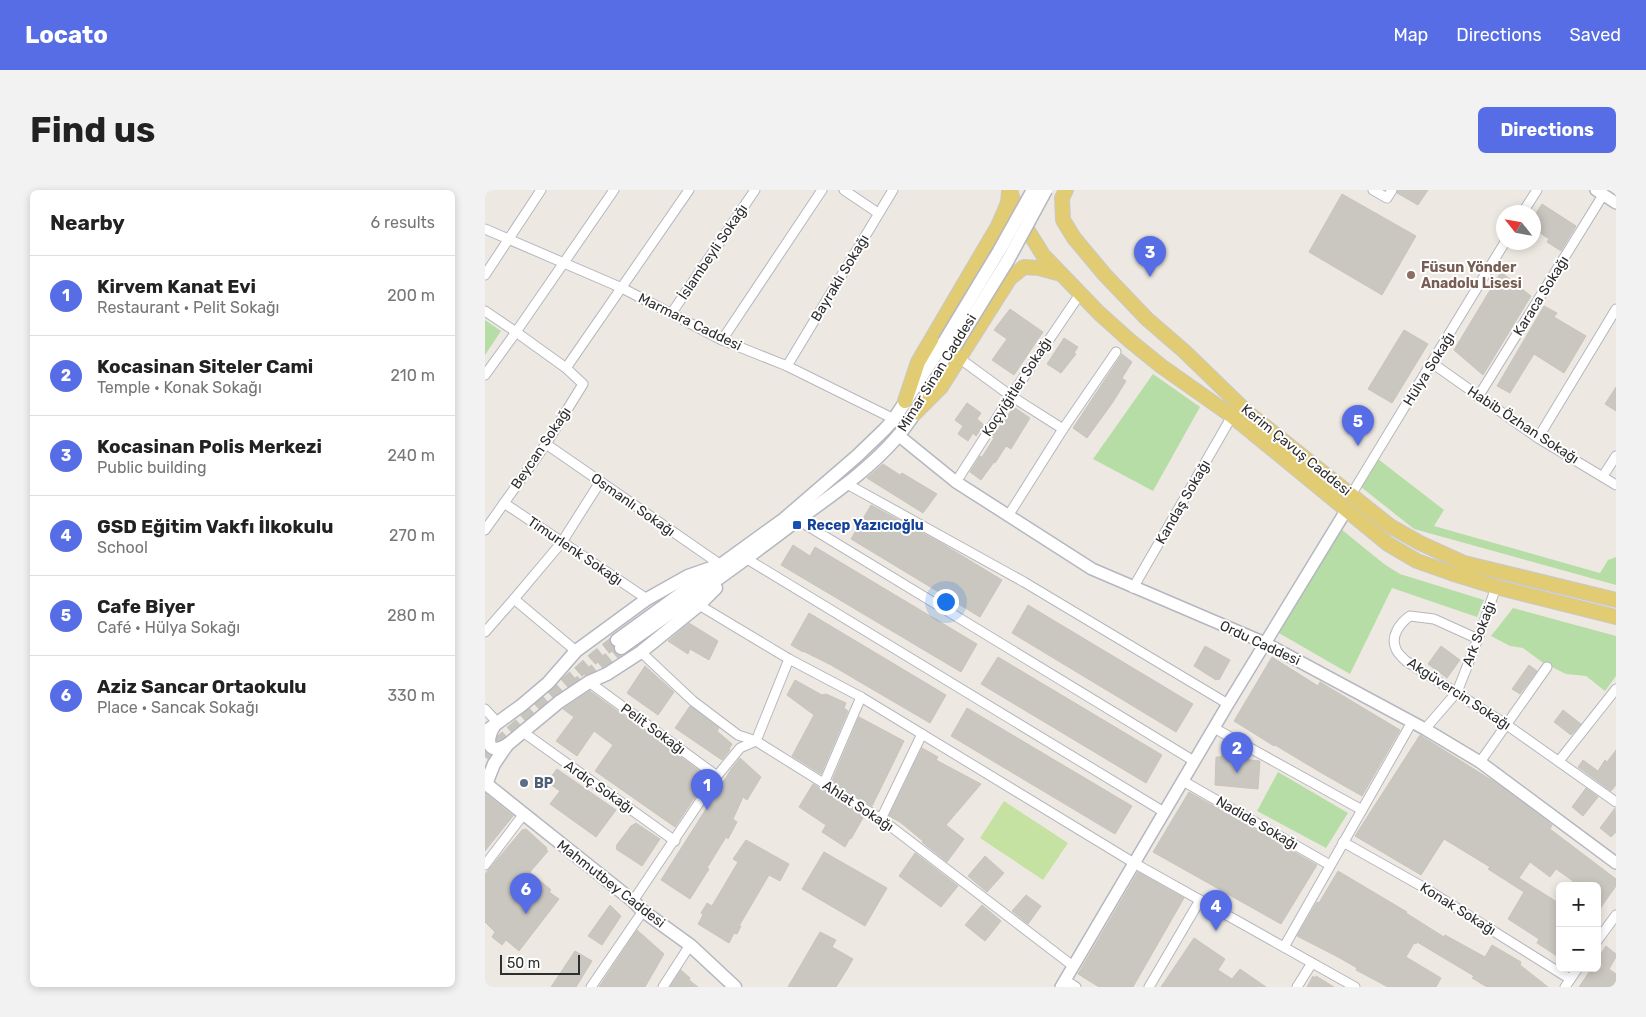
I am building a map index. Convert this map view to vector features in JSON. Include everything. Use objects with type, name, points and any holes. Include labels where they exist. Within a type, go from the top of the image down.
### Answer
[{"type":"main road","name":"Kerim Çavuş Caddesi","points":[[1010,190],[1017,214],[1043,255],[1080,294],[1129,340],[1161,366],[1232,416],[1387,544],[1417,561],[1496,587],[1616,617]]},
{"type":"main road","points":[[905,402],[918,362],[998,226],[1008,203],[1010,190]]},
{"type":"main road","name":"Mimar Sinan Caddesi","points":[[953,349],[999,252],[1033,190]]},
{"type":"main road","name":"Mimar Sinan Caddesi","points":[[915,413],[883,452],[847,484],[747,558],[619,644],[791,513],[884,430],[905,402],[953,349],[1008,260],[1046,190]]},
{"type":"main road","name":"Kerim Çavuş Caddesi","points":[[1066,190],[1062,198],[1063,220],[1074,238],[1147,320],[1184,352],[1247,412],[1390,526],[1419,544],[1464,562],[1616,600]]},
{"type":"main road","points":[[915,413],[941,387],[953,349],[1010,278],[1024,267],[1039,268],[1061,274]]},
{"type":"main road","points":[[1161,366],[1175,368],[1183,359],[1184,352]]},
{"type":"main road","points":[[497,722],[488,737],[490,745],[499,750],[559,702],[641,652],[699,605],[747,558]]},
{"type":"main road","points":[[485,732],[548,683],[576,651],[647,599],[688,576],[721,565]]},
{"type":"main road","points":[[486,784],[494,764],[507,745]]},
{"type":"main road","name":"Mahmutbey Caddesi","points":[[486,784],[643,911],[690,945],[735,987]]},
{"type":"street","points":[[485,274],[541,190]]},
{"type":"street","points":[[485,375],[614,190]]},
{"type":"street","points":[[485,311],[566,368],[689,190]]},
{"type":"street","name":"İslambeyli Sokağı","points":[[671,314],[755,190]]},
{"type":"street","points":[[722,340],[822,190]]},
{"type":"street","points":[[844,190],[878,213]]},
{"type":"street","name":"Bayraklı Sokağı","points":[[787,366],[893,190]]},
{"type":"street","points":[[1373,190],[1387,198],[1392,190]]},
{"type":"street","points":[[1527,205],[1537,190]]},
{"type":"street","points":[[1600,192],[1616,203]]},
{"type":"street","name":"Karaca Sokağı","points":[[1478,397],[1600,192]]},
{"type":"street","name":"Marmara Caddesi","points":[[485,228],[622,288],[722,340],[787,366],[894,418]]},
{"type":"street","name":"Hülya Sokağı","points":[[1351,494],[1500,250]]},
{"type":"street","name":"Koçyiğitler Sokağı","points":[[956,482],[1080,294]]},
{"type":"street","points":[[1538,438],[1616,309]]},
{"type":"street","points":[[953,349],[1011,396],[1063,429]]},
{"type":"street","points":[[1008,516],[1063,429],[1116,352]]},
{"type":"street","name":"Habib Özhan Sokağı","points":[[1432,363],[1538,438],[1616,485]]},
{"type":"street","name":"Beycan Sokağı","points":[[485,530],[545,444],[583,384],[566,368]]},
{"type":"street","name":"Kandaş Sokağı","points":[[1133,588],[1232,416]]},
{"type":"street","name":"Ordu Caddesi","points":[[898,435],[956,482],[1091,569],[1265,643],[1425,729],[1480,762],[1616,863]]},
{"type":"street","name":"Osmanlı Sokağı","points":[[545,444],[721,565]]},
{"type":"street","points":[[1603,476],[1616,456]]},
{"type":"street","points":[[485,632],[515,600],[562,542],[600,482]]},
{"type":"street","points":[[847,484],[1024,582],[1228,704]]},
{"type":"street","name":"Timurlenk Sokağı","points":[[504,503],[647,599]]},
{"type":"street","points":[[1076,987],[1063,984],[1228,704],[1347,510]]},
{"type":"street","points":[[798,520],[1194,761]]},
{"type":"street","points":[[747,558],[1164,812]]},
{"type":"street","name":"Ark Sokağı","points":[[1425,729],[1457,692],[1496,587]]},
{"type":"street","points":[[515,600],[576,651]]},
{"type":"street","points":[[699,605],[789,659],[861,697],[1134,862],[1355,987]]},
{"type":"street","name":"Akgüvercin Sokağı","points":[[1478,639],[1434,619],[1411,616],[1402,622],[1395,634],[1395,649],[1407,661],[1507,725],[1616,802]]},
{"type":"street","name":"Ahlat Sokağı","points":[[641,652],[701,707],[738,735],[756,742],[881,819],[1073,966]]},
{"type":"street","points":[[633,901],[717,776],[739,748],[756,742],[789,659]]},
{"type":"street","points":[[1480,762],[1547,667]]},
{"type":"street","name":"Pelit Sokağı","points":[[589,682],[717,776]]},
{"type":"street","points":[[1559,761],[1616,689]]},
{"type":"street","points":[[824,783],[861,697]]},
{"type":"street","points":[[485,708],[497,722]]},
{"type":"street","points":[[1284,947],[1412,722]]},
{"type":"street","points":[[1214,728],[1362,810]]},
{"type":"street","name":"Ardıç Sokağı","points":[[523,732],[675,841]]},
{"type":"street","points":[[881,819],[922,734]]},
{"type":"street","name":"Nadide Sokağı","points":[[1183,781],[1330,865]]},
{"type":"street","points":[[485,865],[523,815]]},
{"type":"street","name":"Konak Sokağı","points":[[1343,842],[1423,887],[1567,983]]},
{"type":"street","points":[[1149,987],[1200,900]]},
{"type":"street","points":[[591,987],[643,911]]},
{"type":"street","points":[[1601,936],[1616,915]]},
{"type":"street","points":[[663,987],[690,945]]},
{"type":"street","points":[[1297,987],[1312,963]]},
{"type":"street","points":[[1567,983],[1575,972]]},
{"type":"green space","points":[[485,320],[501,331],[485,355]]},
{"type":"green space","points":[[1153,374],[1200,407],[1153,491],[1093,459]]},
{"type":"green space","points":[[1378,459],[1444,510],[1434,526],[1600,573],[1608,560],[1616,557],[1616,585],[1414,529],[1361,487]]},
{"type":"green space","points":[[1341,529],[1384,564],[1400,574],[1484,600],[1477,617],[1392,588],[1350,674],[1277,632]]},
{"type":"green space","points":[[1513,608],[1616,636],[1616,676],[1605,691],[1586,676],[1566,674],[1542,662],[1523,648],[1510,646],[1491,636]]},
{"type":"green space","points":[[1278,772],[1348,813],[1326,848],[1257,811]]},
{"type":"green space","points":[[1004,801],[1068,843],[1043,880],[980,838]]},
{"type":"building","points":[[1398,190],[1428,190],[1418,205],[1397,193]]},
{"type":"building","points":[[1342,194],[1416,236],[1382,295],[1309,252]]},
{"type":"building","points":[[1542,204],[1576,226],[1561,251],[1547,242],[1549,239],[1541,234]]},
{"type":"building","points":[[1501,272],[1531,296],[1483,375],[1454,350]]},
{"type":"building","points":[[1544,306],[1557,313],[1554,317],[1586,336],[1564,373],[1534,354],[1510,393],[1497,386]]},
{"type":"building","points":[[1010,309],[1043,332],[1014,375],[992,360],[1007,339],[994,330]]},
{"type":"building","points":[[1404,330],[1428,344],[1392,403],[1368,389]]},
{"type":"building","points":[[1064,338],[1078,347],[1074,353],[1076,354],[1061,373],[1047,364]]},
{"type":"building","points":[[1122,354],[1132,362],[1122,378],[1126,381],[1087,438],[1073,428]]},
{"type":"building","points":[[1616,387],[1616,411],[1605,404]]},
{"type":"building","points":[[967,403],[981,413],[977,419],[984,425],[976,436],[973,433],[968,441],[958,434],[963,426],[955,420]]},
{"type":"building","points":[[1014,407],[1030,418],[1011,449],[1006,446],[981,480],[970,472],[980,456],[982,457],[994,438],[992,437]]},
{"type":"building","points":[[883,464],[937,494],[923,513],[867,478]]},
{"type":"building","points":[[871,505],[941,543],[1002,580],[980,617],[851,539]]},
{"type":"building","points":[[793,545],[810,556],[815,547],[977,644],[961,672],[781,565]]},
{"type":"building","points":[[1028,605],[1193,704],[1176,732],[1012,633]]},
{"type":"building","points":[[809,613],[946,695],[930,723],[831,665],[791,645]]},
{"type":"building","points":[[689,623],[718,641],[709,660],[690,649],[688,654],[668,641]]},
{"type":"building","points":[[1205,646],[1230,660],[1219,680],[1194,666]]},
{"type":"building","points":[[1441,646],[1460,660],[1447,678],[1428,664]]},
{"type":"building","points":[[998,657],[1162,755],[1146,783],[981,684]]},
{"type":"building","points":[[1272,657],[1318,686],[1320,682],[1400,730],[1362,796],[1234,721]]},
{"type":"building","points":[[1529,665],[1537,671],[1520,694],[1512,689]]},
{"type":"building","points":[[645,666],[674,692],[658,715],[627,693]]},
{"type":"building","points":[[795,680],[822,695],[826,694],[846,703],[844,708],[848,711],[821,774],[792,756],[814,715],[787,695]]},
{"type":"building","points":[[590,691],[708,777],[675,827],[595,771],[613,745],[594,731],[577,756],[556,741],[574,717],[563,709]]},
{"type":"building","points":[[690,706],[719,728],[717,731],[732,744],[722,760],[675,728]]},
{"type":"building","points":[[967,708],[1132,806],[1115,834],[951,736]]},
{"type":"building","points":[[1563,710],[1581,724],[1571,735],[1554,722]]},
{"type":"building","points":[[859,717],[904,741],[872,806],[832,781]]},
{"type":"building","points":[[1420,735],[1496,783],[1552,825],[1550,829],[1616,879],[1616,886],[1601,907],[1601,882],[1573,882],[1556,869],[1550,877],[1530,862],[1519,878],[1556,901],[1556,955],[1537,943],[1539,939],[1508,919],[1524,892],[1488,869],[1490,867],[1444,839],[1421,875],[1355,836]]},
{"type":"building","points":[[922,748],[938,757],[936,760],[981,784],[946,825],[964,839],[947,862],[900,822],[889,816]]},
{"type":"building","points":[[1616,750],[1616,785],[1611,791],[1578,767],[1583,760],[1598,771],[1605,760],[1607,762]]},
{"type":"building","points":[[1222,752],[1233,753],[1233,758],[1260,761],[1258,789],[1215,785],[1216,757],[1221,757]]},
{"type":"building","points":[[740,758],[761,777],[747,800],[743,797],[733,819],[737,822],[728,839],[726,837],[707,868],[709,869],[690,899],[661,880]]},
{"type":"building","points":[[557,769],[616,810],[596,837],[550,804],[560,791],[547,782]]},
{"type":"building","points":[[813,784],[864,816],[845,847],[822,832],[826,825],[799,807]]},
{"type":"building","points":[[1586,788],[1598,797],[1583,816],[1572,807]]},
{"type":"building","points":[[1189,792],[1317,865],[1281,924],[1153,852]]},
{"type":"building","points":[[485,793],[513,816],[485,851]]},
{"type":"building","points":[[1615,808],[1616,832],[1611,837],[1600,828]]},
{"type":"building","points":[[636,823],[660,839],[642,866],[616,849],[616,846],[631,826]]},
{"type":"building","points":[[523,829],[526,829],[548,851],[530,872],[551,890],[549,892],[559,899],[519,951],[506,940],[502,945],[492,937],[495,932],[485,922],[485,874]]},
{"type":"building","points":[[746,840],[789,864],[780,881],[769,875],[739,926],[741,926],[737,934],[734,933],[729,943],[698,924],[703,915],[701,913],[707,903],[712,906],[738,862],[733,859]]},
{"type":"building","points":[[824,852],[887,888],[865,926],[802,889]]},
{"type":"building","points":[[915,853],[958,886],[941,907],[899,876]]},
{"type":"building","points":[[985,856],[1004,873],[987,892],[968,876]]},
{"type":"building","points":[[1338,871],[1407,912],[1444,937],[1445,935],[1485,957],[1492,945],[1521,962],[1520,965],[1548,987],[1487,987],[1472,978],[1474,976],[1417,942],[1416,944],[1414,943],[1406,957],[1441,978],[1436,987],[1388,987],[1356,970],[1357,968],[1338,957],[1297,936]]},
{"type":"building","points":[[1138,872],[1184,898],[1133,987],[1099,987],[1078,974]]},
{"type":"building","points":[[1026,895],[1041,906],[1028,924],[1012,911]]},
{"type":"building","points":[[610,905],[621,916],[602,945],[588,936]]},
{"type":"building","points":[[982,905],[1001,921],[985,941],[965,925]]},
{"type":"building","points":[[637,930],[664,954],[645,987],[599,987]]},
{"type":"building","points":[[820,932],[836,940],[832,947],[853,959],[836,987],[788,987]]},
{"type":"building","points":[[1194,938],[1225,959],[1218,970],[1232,979],[1240,969],[1266,987],[1161,987]]},
{"type":"building","points":[[1606,946],[1616,954],[1609,969],[1616,974],[1616,987],[1579,987],[1589,972],[1601,972],[1601,954]]},
{"type":"building","points":[[575,951],[592,961],[576,987],[551,987]]},
{"type":"building","points":[[681,970],[690,978],[689,980],[698,987],[670,987]]},
{"type":"building","points":[[1313,976],[1315,978],[1316,976],[1334,987],[1307,987]]},
{"type":"tunnel","points":[[485,757],[498,743],[617,640]]},
{"type":"tunnel","points":[[572,688],[621,648]]},
{"type":"place","name":"Füsun Yönder Anadolu Lisesi","points":[[1411,275]]},
{"type":"place","name":"Kocasinan Polis Merkezi","points":[[1150,277]]},
{"type":"place","name":"Cafe Biyer","points":[[1358,446]]},
{"type":"place","name":"Recep Yazıcıoğlu","points":[[797,525]]},
{"type":"place","name":"Kocasinan Siteler Cami","points":[[1237,773]]},
{"type":"place","name":"BP","points":[[524,783]]},
{"type":"place","name":"Kirvem Kanat Evi","points":[[707,810]]},
{"type":"place","name":"Aziz Sancar Ortaokulu","points":[[526,914]]},
{"type":"place","name":"GSD Eğitim Vakfı İlkokulu","points":[[1216,931]]}]
